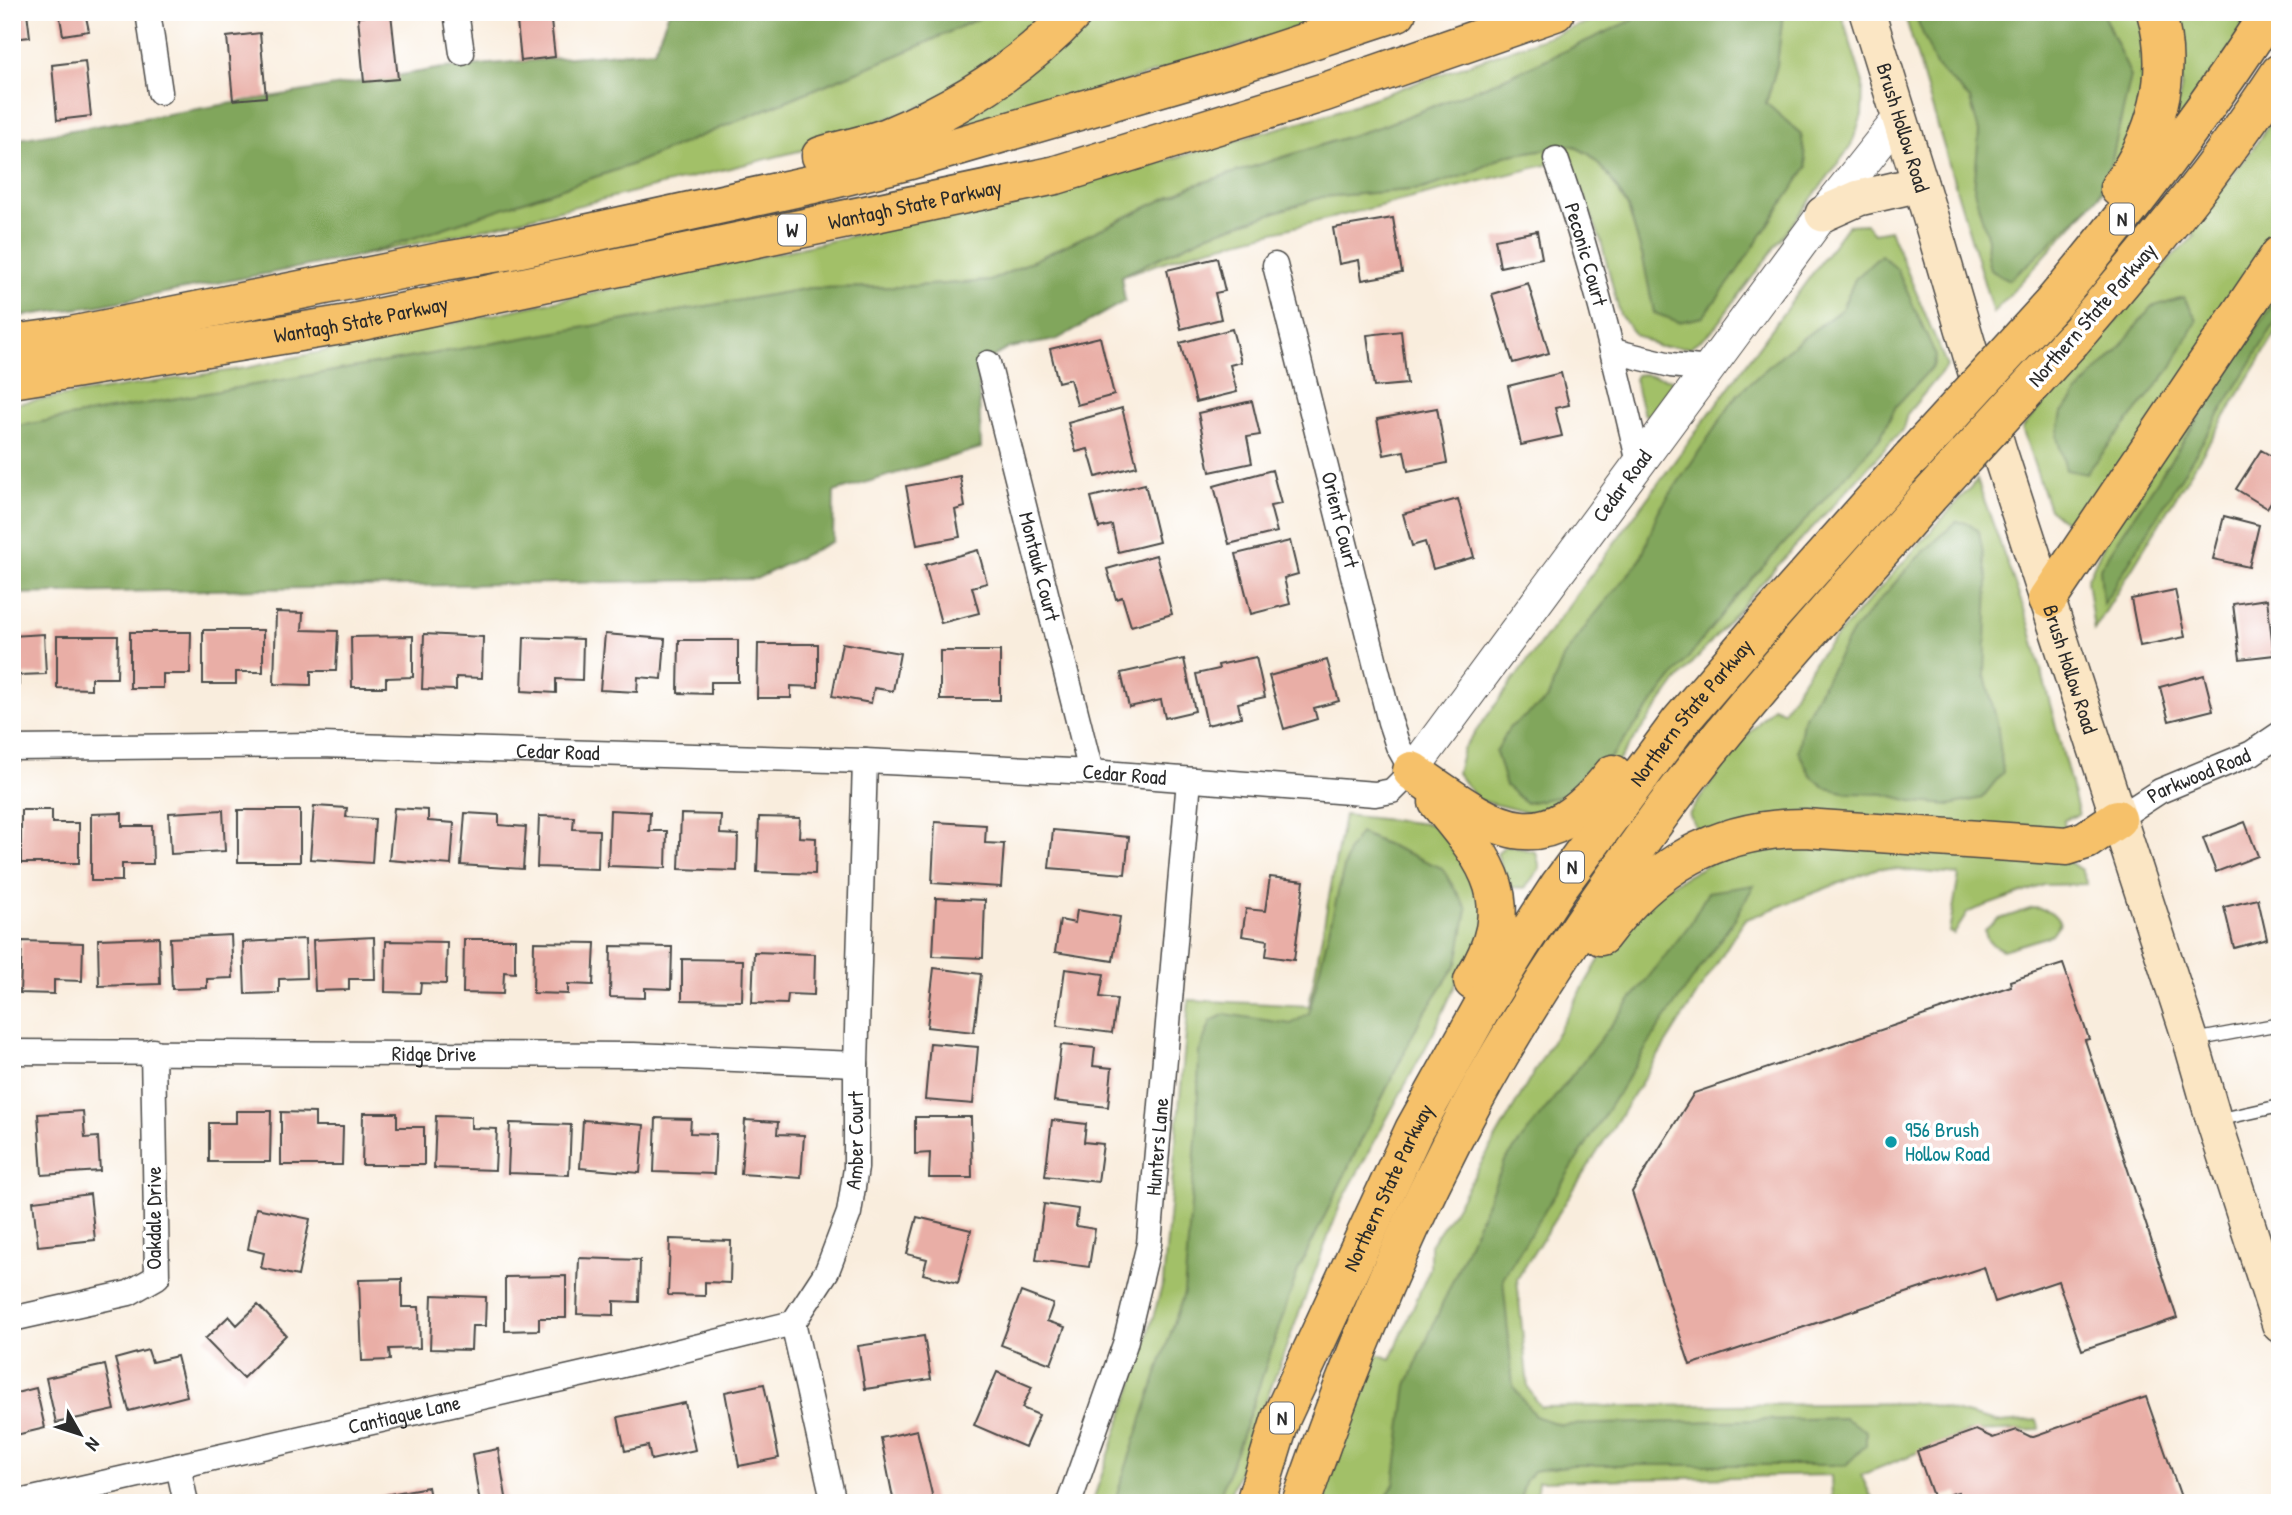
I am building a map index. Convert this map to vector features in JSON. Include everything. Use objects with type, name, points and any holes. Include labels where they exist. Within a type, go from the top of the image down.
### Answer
[{"type":"highway","points":[[512,250],[690,192],[886,138],[940,113],[1022,61],[1074,12]]},
{"type":"highway","name":"Wantagh State Parkway","points":[[12,344],[71,337],[512,250],[910,160],[1230,67],[1397,12]]},
{"type":"highway","name":"Wantagh State Parkway","points":[[12,379],[348,324],[1056,174],[1325,92],[1555,12]]},
{"type":"highway","points":[[2053,303],[2117,191],[2139,159],[2155,122],[2164,66],[2163,43],[2156,12]]},
{"type":"highway","name":"Northern State Parkway","points":[[1255,1503],[1281,1418],[1414,1130],[1483,1006],[1559,886],[1646,766],[1762,626],[2053,303],[2163,167],[2270,12]]},
{"type":"highway","name":"Northern State Parkway","points":[[1301,1503],[1334,1406],[1410,1225],[1507,1041],[1593,909],[1666,807],[1740,715],[1928,496],[2072,340],[2154,245],[2280,73]]},
{"type":"highway","points":[[2048,598],[2280,255]]},
{"type":"highway","points":[[1412,771],[1496,825],[1532,830],[1565,821],[1579,813],[1630,752],[1762,626]]},
{"type":"highway","points":[[1412,771],[1484,862],[1494,887],[1497,916],[1495,936],[1489,953],[1459,1005],[1414,1130]]},
{"type":"highway","points":[[1507,1041],[1634,897],[1680,861],[1719,841],[1761,831],[1805,828],[2067,846],[2086,840],[2117,819]]},
{"type":"main road","name":"Brush Hollow Road","points":[[1867,12],[1999,451],[2191,1041],[2280,1325]]},
{"type":"main road","points":[[1823,214],[1859,198],[1920,184]]},
{"type":"street","points":[[148,12],[160,92]]},
{"type":"street","points":[[456,12],[462,53]]},
{"type":"street","name":"Cedar Road","points":[[12,748],[320,745],[865,761],[1091,772],[1375,794],[1392,791],[1412,771],[1823,214],[1900,117]]},
{"type":"street","name":"Peconic Court","points":[[1556,159],[1570,197],[1613,351],[1639,463]]},
{"type":"street","name":"Orient Court","points":[[1275,265],[1390,722],[1398,746],[1412,771]]},
{"type":"street","points":[[1613,351],[1671,365],[1709,369]]},
{"type":"street","name":"Montauk Court","points":[[988,363],[1091,772]]},
{"type":"street","name":"Parkwood Road","points":[[2117,819],[2160,791],[2252,753],[2280,734]]},
{"type":"street","name":"Amber Court","points":[[793,1324],[827,1271],[849,1213],[856,1168],[856,1064],[865,761]]},
{"type":"street","name":"Hunters Lane","points":[[1069,1503],[1125,1344],[1149,1244],[1189,780]]},
{"type":"street","name":"Oakdale Drive","points":[[12,1319],[129,1293],[158,1278],[153,1051]]},
{"type":"street","name":"Ridge Drive","points":[[12,1052],[634,1055],[856,1064]]},
{"type":"street","points":[[793,1324],[834,1503]]},
{"type":"street","name":"Cantiague Lane","points":[[15,1503],[793,1324]]},
{"type":"street","points":[[178,1466],[186,1503]]},
{"type":"lane","points":[[2191,1041],[2280,1024]]},
{"type":"lane","points":[[2214,1121],[2280,1106]]},
{"type":"green space","points":[[669,12],[992,12],[917,47],[628,166],[360,256],[96,306],[12,317],[12,140],[443,68],[654,50]]},
{"type":"green space","points":[[992,12],[1052,12],[1030,34],[938,100],[807,149],[487,228],[360,256],[628,166],[917,47]]},
{"type":"green space","points":[[1095,12],[1349,12],[1066,100],[901,141],[1079,30]]},
{"type":"green space","points":[[1617,12],[1642,12],[1631,21],[1498,81],[1385,125],[1192,186],[990,281],[899,287],[810,288],[12,427],[12,404],[246,368],[800,248],[1129,171],[1328,114]]},
{"type":"green space","points":[[1642,12],[1783,12],[1777,65],[1766,103],[1801,134],[1807,167],[1732,279],[1703,317],[1679,322],[1654,313],[1643,258],[1628,207],[1609,176],[1589,154],[1571,145],[1504,156],[1471,173],[1422,189],[1322,197],[1209,234],[1121,276],[1125,301],[1056,340],[1009,348],[978,366],[981,448],[834,492],[833,541],[756,579],[12,594],[12,427],[810,288],[899,287],[990,281],[1192,186],[1385,125],[1498,81],[1631,21]]},
{"type":"green space","points":[[1783,12],[1841,12],[1863,83],[1862,115],[1851,146],[1712,331],[1690,347],[1659,347],[1636,335],[1620,315],[1601,241],[1570,159],[1197,251],[1121,276],[1209,234],[1322,197],[1422,189],[1471,173],[1504,156],[1571,145],[1589,154],[1609,176],[1628,207],[1643,258],[1801,134],[1766,104],[1777,65]]},
{"type":"green space","points":[[1904,12],[2144,12],[2153,67],[2139,142],[2106,188],[1993,313]]},
{"type":"green space","points":[[1914,12],[2102,12],[2131,76],[2112,159],[2098,197],[2009,280],[1990,270],[1987,257],[1988,239],[1974,190],[1979,132],[1970,99],[1936,66]]},
{"type":"green space","points":[[2176,12],[2256,12],[2171,137],[2182,84]]},
{"type":"green space","points":[[2280,107],[2280,232],[2095,509],[2078,523],[2063,520],[2049,509],[2022,428],[2176,253],[2195,236],[2189,232],[2254,147]]},
{"type":"green space","points":[[1866,224],[1874,233],[1890,230],[1947,366],[1907,414],[1903,429],[1760,585],[1677,681],[1605,779],[1545,817],[1478,800],[1457,773],[1463,749],[1848,225]]},
{"type":"green space","points":[[1881,255],[1897,269],[1936,356],[1933,366],[1896,406],[1880,438],[1735,598],[1588,786],[1563,796],[1526,803],[1506,786],[1496,752],[1509,728],[1547,700],[1563,658],[1641,559],[1658,512],[1738,394],[1787,350],[1842,309],[1855,279]]},
{"type":"green space","points":[[2280,285],[2280,327],[2094,630],[2087,580],[2109,534]]},
{"type":"green space","points":[[2280,293],[2280,315],[2103,605],[2100,568]]},
{"type":"green space","points":[[2183,297],[2197,319],[2172,367],[2086,474],[2066,470],[2057,437],[2062,413],[2116,352],[2151,307]]},
{"type":"green space","points":[[1636,375],[1671,379],[1673,383],[1650,415],[1645,415],[1643,411],[1634,379]]},
{"type":"green space","points":[[1977,480],[2029,623],[2079,815],[2064,820],[2065,832],[1699,835],[1689,814],[1736,748],[1773,707],[1783,711],[1816,659]]},
{"type":"green space","points":[[1957,521],[1970,524],[1979,531],[1988,581],[1985,676],[1997,722],[2003,772],[1982,798],[1950,805],[1826,788],[1811,776],[1798,751],[1803,720],[1852,632],[1914,561]]},
{"type":"green space","points":[[1344,815],[1437,825],[1468,850],[1491,924],[1462,970],[1434,1032],[1341,1203],[1227,1503],[1092,1503],[1132,1388],[1163,1283],[1189,1000],[1309,1006]]},
{"type":"green space","points":[[1360,833],[1442,868],[1467,909],[1457,963],[1420,1020],[1298,1271],[1217,1503],[1114,1503],[1184,1293],[1197,1127],[1199,1053],[1211,1021],[1225,1014],[1291,1024],[1309,1013],[1348,851]]},
{"type":"green space","points":[[1795,842],[2066,860],[2081,870],[2087,884],[2044,885],[1968,912],[1954,934],[1949,932],[1959,875],[1878,868],[1744,920],[1517,1279],[1528,1388],[1541,1407],[1922,1403],[2000,1423],[2037,1420],[2040,1430],[1969,1432],[1861,1475],[1872,1498],[1832,1498],[1831,1475],[1538,1481],[1535,1503],[1319,1503],[1374,1353],[1391,1359],[1430,1268],[1430,1245],[1456,1207],[1610,941],[1659,891],[1727,854]]},
{"type":"green space","points":[[1506,845],[1536,852],[1540,868],[1525,888],[1507,887],[1497,853]]},
{"type":"green space","points":[[1754,885],[1736,917],[1658,1029],[1503,1278],[1513,1386],[1535,1416],[1561,1425],[1844,1418],[1866,1431],[1866,1445],[1846,1465],[1573,1465],[1533,1471],[1525,1482],[1519,1503],[1383,1503],[1394,1484],[1407,1385],[1505,1161],[1690,924],[1708,892]]},
{"type":"green space","points":[[2033,908],[2049,911],[2055,916],[2060,923],[2052,934],[2003,950],[1988,941],[1985,930],[1997,920]]},
{"type":"building","points":[[12,12],[27,12],[30,37],[12,39]]},
{"type":"building","points":[[59,12],[85,12],[89,31],[63,35]]},
{"type":"building","points":[[516,12],[550,12],[555,57],[521,61]]},
{"type":"building","points":[[391,13],[398,79],[364,82],[358,17]]},
{"type":"building","points":[[260,33],[266,97],[233,100],[227,37]]},
{"type":"building","points":[[85,61],[91,116],[57,120],[52,65]]},
{"type":"building","points":[[1393,218],[1402,273],[1362,280],[1359,260],[1339,264],[1333,228]]},
{"type":"building","points":[[1537,231],[1542,258],[1500,267],[1495,239]]},
{"type":"building","points":[[1217,258],[1225,291],[1215,293],[1221,319],[1181,329],[1167,270]]},
{"type":"building","points":[[1528,283],[1549,353],[1513,363],[1492,294]]},
{"type":"building","points":[[1232,329],[1241,362],[1230,365],[1237,392],[1196,402],[1180,343]]},
{"type":"building","points":[[1401,331],[1407,384],[1374,387],[1367,335]]},
{"type":"building","points":[[1100,337],[1114,395],[1077,405],[1070,379],[1058,382],[1050,349]]},
{"type":"building","points":[[1561,373],[1569,405],[1555,408],[1562,436],[1521,445],[1508,386]]},
{"type":"building","points":[[1252,401],[1260,435],[1247,437],[1252,463],[1210,472],[1198,413]]},
{"type":"building","points":[[1122,408],[1137,466],[1096,477],[1088,449],[1076,452],[1068,423]]},
{"type":"building","points":[[1437,408],[1447,463],[1408,471],[1404,451],[1384,455],[1377,419]]},
{"type":"building","points":[[2261,450],[2280,461],[2280,488],[2267,508],[2236,489]]},
{"type":"building","points":[[1272,470],[1281,504],[1270,506],[1277,532],[1229,544],[1214,486]]},
{"type":"building","points":[[960,476],[965,507],[955,510],[960,537],[917,545],[906,486]]},
{"type":"building","points":[[1145,484],[1159,542],[1118,552],[1112,525],[1099,528],[1091,497]]},
{"type":"building","points":[[1458,499],[1474,557],[1433,569],[1425,542],[1412,546],[1403,514]]},
{"type":"building","points":[[2224,516],[2259,525],[2249,567],[2213,559]]},
{"type":"building","points":[[1290,541],[1298,574],[1284,578],[1290,604],[1251,614],[1236,554]]},
{"type":"building","points":[[978,550],[987,583],[972,587],[979,613],[941,623],[925,565]]},
{"type":"building","points":[[1156,555],[1172,614],[1131,626],[1122,597],[1116,599],[1107,569]]},
{"type":"building","points":[[2175,590],[2185,637],[2140,646],[2131,599]]},
{"type":"building","points":[[2267,599],[2274,655],[2240,659],[2233,604]]},
{"type":"building","points":[[276,612],[303,613],[302,630],[338,631],[336,671],[311,671],[311,685],[274,684]]},
{"type":"building","points":[[203,630],[263,630],[263,672],[236,672],[236,684],[203,684]]},
{"type":"building","points":[[130,632],[191,632],[190,674],[163,674],[163,688],[130,688]]},
{"type":"building","points":[[44,634],[46,674],[19,675],[19,685],[12,685],[12,636]]},
{"type":"building","points":[[424,634],[483,637],[482,678],[456,677],[456,690],[422,689]]},
{"type":"building","points":[[605,634],[665,639],[662,679],[638,677],[637,692],[600,690]]},
{"type":"building","points":[[57,636],[118,636],[117,678],[91,678],[91,689],[57,688]]},
{"type":"building","points":[[413,636],[413,677],[386,678],[386,687],[352,687],[351,637]]},
{"type":"building","points":[[524,637],[583,639],[582,680],[556,679],[556,693],[522,691]]},
{"type":"building","points":[[679,640],[738,640],[738,682],[711,682],[711,694],[678,693]]},
{"type":"building","points":[[842,643],[900,653],[893,691],[874,688],[871,703],[832,696]]},
{"type":"building","points":[[758,644],[818,644],[818,687],[791,686],[791,698],[757,698]]},
{"type":"building","points":[[940,651],[1000,651],[1000,700],[940,700]]},
{"type":"building","points":[[1256,657],[1265,697],[1238,703],[1241,717],[1207,725],[1196,674],[1219,669],[1218,665]]},
{"type":"building","points":[[1184,659],[1195,711],[1165,718],[1161,700],[1129,707],[1121,673]]},
{"type":"building","points":[[1327,660],[1339,701],[1314,708],[1317,719],[1284,729],[1269,676]]},
{"type":"building","points":[[2204,675],[2213,710],[2169,721],[2160,687]]},
{"type":"building","points":[[314,806],[347,808],[346,817],[375,819],[372,863],[310,859]]},
{"type":"building","points":[[394,808],[428,810],[428,821],[454,823],[451,865],[389,860]]},
{"type":"building","points":[[21,810],[52,810],[52,823],[79,823],[79,863],[21,863]]},
{"type":"building","points":[[223,810],[225,851],[171,854],[169,813]]},
{"type":"building","points":[[238,810],[300,810],[300,862],[238,862]]},
{"type":"building","points":[[610,810],[650,812],[649,831],[667,831],[666,868],[608,866]]},
{"type":"building","points":[[122,813],[122,826],[152,826],[153,864],[122,864],[122,881],[91,881],[91,814]]},
{"type":"building","points":[[465,813],[499,815],[499,825],[526,827],[523,869],[461,865]]},
{"type":"building","points":[[681,814],[721,815],[720,834],[738,835],[737,871],[679,869]]},
{"type":"building","points":[[539,816],[574,817],[573,829],[599,830],[598,869],[537,867]]},
{"type":"building","points":[[759,817],[800,818],[799,837],[816,838],[815,874],[757,872]]},
{"type":"building","points":[[935,822],[986,825],[985,843],[1004,844],[1001,887],[932,883]]},
{"type":"building","points":[[2245,822],[2258,856],[2216,872],[2203,838]]},
{"type":"building","points":[[1053,830],[1129,837],[1125,874],[1049,868]]},
{"type":"building","points":[[1270,877],[1304,881],[1294,960],[1266,956],[1268,940],[1242,936],[1246,909],[1265,911]]},
{"type":"building","points":[[936,898],[985,900],[983,958],[933,956]]},
{"type":"building","points":[[2258,899],[2267,939],[2234,948],[2224,907]]},
{"type":"building","points":[[1077,910],[1120,917],[1113,961],[1055,952],[1060,920],[1075,923]]},
{"type":"building","points":[[231,935],[233,978],[207,979],[207,988],[172,989],[170,938]]},
{"type":"building","points":[[159,937],[160,984],[99,986],[98,939]]},
{"type":"building","points":[[374,937],[375,979],[349,979],[349,990],[315,991],[313,940]]},
{"type":"building","points":[[305,939],[306,978],[279,979],[279,993],[245,994],[243,942]]},
{"type":"building","points":[[464,939],[515,939],[515,973],[504,972],[503,994],[463,993]]},
{"type":"building","points":[[22,941],[83,943],[82,981],[54,980],[54,994],[20,993]]},
{"type":"building","points":[[386,941],[447,942],[446,984],[421,983],[420,993],[385,992]]},
{"type":"building","points":[[534,942],[595,943],[593,985],[568,984],[568,994],[533,993]]},
{"type":"building","points":[[611,946],[672,947],[671,989],[645,988],[645,998],[610,997]]},
{"type":"building","points":[[754,952],[815,954],[814,995],[788,994],[787,1004],[752,1003]]},
{"type":"building","points":[[682,959],[743,960],[742,1001],[682,1000]]},
{"type":"building","name":"956 Brush Hollow Road","points":[[2063,964],[2089,1039],[2085,1040],[2177,1318],[2082,1350],[2058,1281],[1995,1302],[1984,1267],[1690,1365],[1632,1192],[1694,1093],[2011,986],[2010,981]]},
{"type":"building","points":[[934,968],[981,974],[974,1032],[927,1027]]},
{"type":"building","points":[[1065,969],[1104,974],[1100,997],[1117,999],[1112,1033],[1057,1026]]},
{"type":"building","points":[[930,1043],[978,1047],[973,1104],[925,1100]]},
{"type":"building","points":[[1061,1045],[1095,1048],[1093,1066],[1112,1068],[1108,1107],[1054,1101]]},
{"type":"building","points":[[83,1111],[85,1138],[98,1137],[100,1171],[42,1175],[38,1114]]},
{"type":"building","points":[[236,1111],[271,1111],[270,1162],[209,1162],[209,1123],[236,1123]]},
{"type":"building","points":[[281,1112],[315,1113],[315,1127],[343,1127],[342,1165],[281,1165]]},
{"type":"building","points":[[363,1113],[397,1113],[397,1127],[424,1127],[424,1165],[362,1165]]},
{"type":"building","points":[[436,1116],[471,1117],[471,1128],[497,1129],[495,1170],[434,1168]]},
{"type":"building","points":[[915,1117],[971,1117],[972,1178],[929,1178],[930,1153],[915,1154]]},
{"type":"building","points":[[656,1118],[691,1119],[690,1133],[716,1134],[714,1174],[654,1172]]},
{"type":"building","points":[[583,1120],[644,1125],[640,1173],[580,1168]]},
{"type":"building","points":[[745,1120],[778,1122],[777,1134],[804,1135],[801,1178],[741,1174]]},
{"type":"building","points":[[1052,1120],[1086,1124],[1084,1142],[1103,1144],[1098,1182],[1045,1176]]},
{"type":"building","points":[[510,1123],[571,1125],[569,1175],[508,1173]]},
{"type":"building","points":[[90,1194],[95,1240],[38,1246],[33,1201]]},
{"type":"building","points":[[1044,1204],[1078,1209],[1076,1226],[1095,1229],[1089,1267],[1036,1260]]},
{"type":"building","points":[[256,1208],[310,1219],[298,1276],[261,1268],[264,1253],[248,1249]]},
{"type":"building","points":[[917,1217],[971,1230],[958,1283],[923,1274],[927,1259],[907,1254]]},
{"type":"building","points":[[670,1239],[731,1241],[730,1283],[705,1282],[705,1296],[668,1295]]},
{"type":"building","points":[[579,1258],[640,1260],[639,1302],[614,1301],[614,1315],[577,1314]]},
{"type":"building","points":[[566,1276],[566,1318],[539,1318],[539,1330],[505,1331],[505,1277]]},
{"type":"building","points":[[402,1279],[402,1307],[419,1307],[420,1348],[389,1349],[390,1360],[362,1361],[359,1280]]},
{"type":"building","points":[[1021,1292],[1053,1304],[1047,1321],[1065,1327],[1051,1364],[1001,1345]]},
{"type":"building","points":[[432,1295],[486,1297],[485,1326],[472,1326],[471,1350],[430,1349]]},
{"type":"building","points":[[258,1305],[286,1335],[243,1378],[205,1339],[229,1316],[237,1325]]},
{"type":"building","points":[[924,1336],[931,1379],[865,1389],[858,1346]]},
{"type":"building","points":[[148,1350],[152,1362],[177,1356],[187,1396],[129,1411],[115,1359]]},
{"type":"building","points":[[105,1365],[115,1410],[56,1423],[46,1378]]},
{"type":"building","points":[[997,1372],[1032,1387],[1022,1408],[1039,1415],[1025,1447],[974,1425]]},
{"type":"building","points":[[764,1384],[779,1458],[739,1466],[725,1392]]},
{"type":"building","points":[[36,1388],[45,1428],[12,1436],[12,1394]]},
{"type":"building","points":[[2146,1397],[2183,1503],[1961,1503],[1958,1492],[1934,1499],[1917,1451],[1976,1430],[1993,1438],[2017,1430],[2031,1437]]},
{"type":"building","points":[[685,1403],[695,1450],[651,1460],[648,1446],[625,1451],[618,1417]]},
{"type":"building","points":[[917,1430],[934,1503],[894,1503],[881,1438]]},
{"type":"building","points":[[498,1449],[507,1503],[480,1503],[472,1454]]},
{"type":"building","points":[[428,1487],[431,1503],[358,1503],[357,1500]]},
{"type":"place","name":"956 Brush Hollow Road","points":[[1891,1142]]}]
